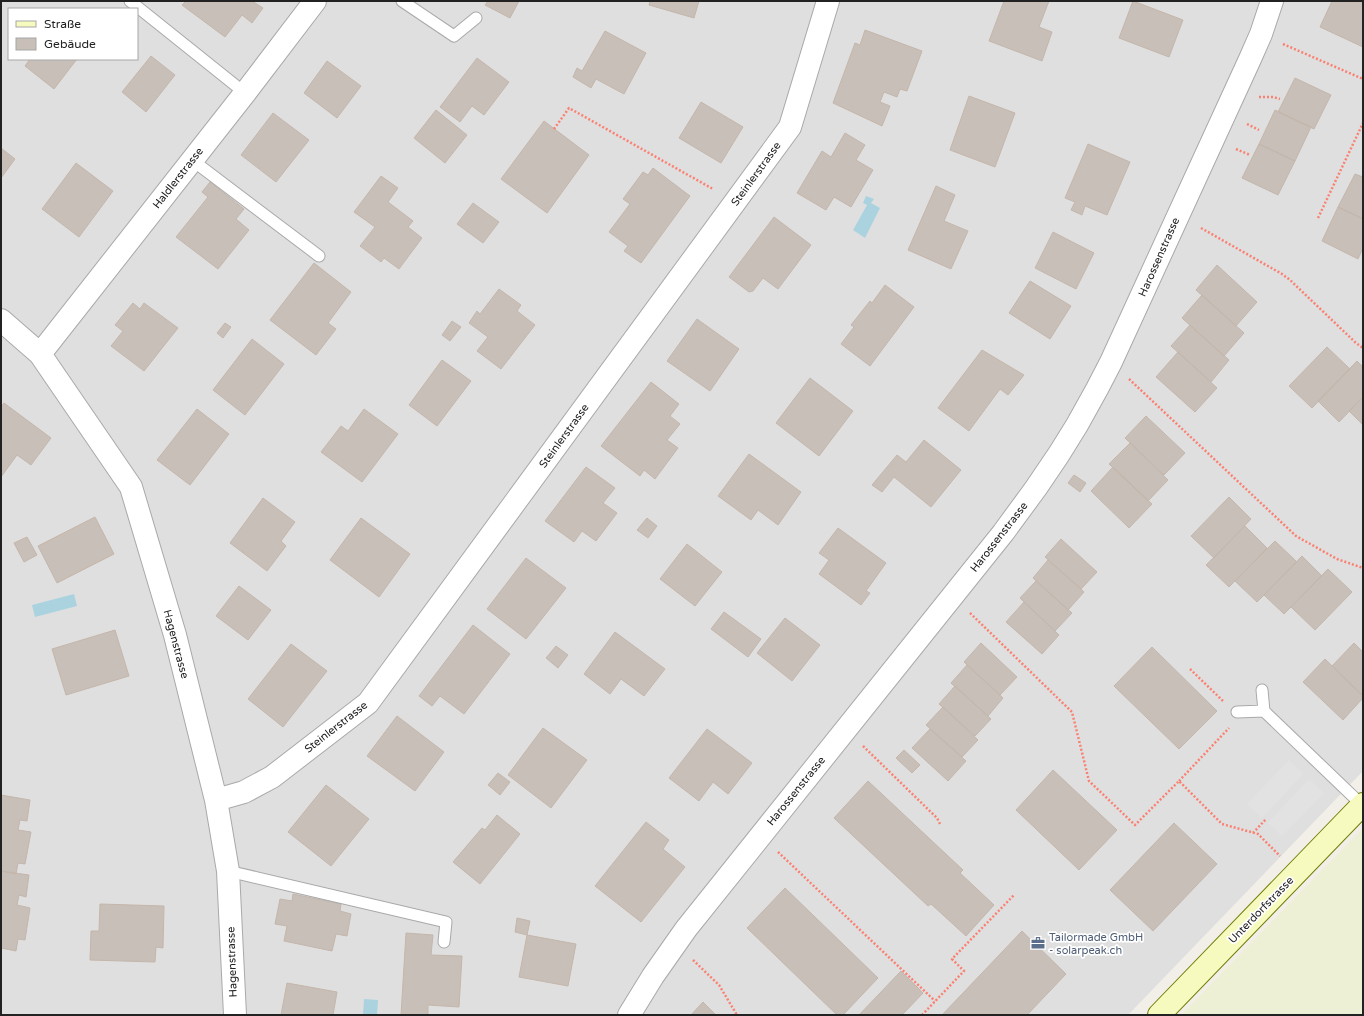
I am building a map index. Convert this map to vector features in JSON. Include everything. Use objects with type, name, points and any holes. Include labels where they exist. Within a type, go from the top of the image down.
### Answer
[{"type":"street","name":"Haldlerstrasse","points":[[40,354],[245,93],[315,1]]},
{"type":"street","name":"Steinlerstrasse","points":[[216,800],[244,792],[272,777],[368,703],[790,127],[828,1]]},
{"type":"street","name":"Harossenstrasse","points":[[629,1015],[674,945],[1003,533],[1036,488],[1077,425],[1111,362],[1261,34],[1272,1]]},
{"type":"street","name":"Hagenstrasse","points":[[1,320],[40,354],[131,488],[175,636],[216,800],[228,871],[235,1015]]},
{"type":"street","name":"Unterdorfstrasse","points":[[1159,1015],[1298,873],[1362,805]]},
{"type":"lane","points":[[130,1],[245,93]]},
{"type":"lane","points":[[402,1],[454,36],[476,18]]},
{"type":"lane","points":[[192,160],[319,256]]},
{"type":"lane","points":[[1262,690],[1264,711],[1362,805]]},
{"type":"lane","points":[[1237,712],[1264,711]]},
{"type":"lane","points":[[228,871],[446,922],[444,942]]},
{"type":"path","points":[[1261,34],[1363,79]]},
{"type":"path","points":[[1256,97],[1273,97],[1280,99]]},
{"type":"path","points":[[554,128],[569,108],[719,192]]},
{"type":"path","points":[[1318,218],[1363,123]]},
{"type":"path","points":[[1236,148],[1250,155]]},
{"type":"path","points":[[1199,227],[1282,274],[1363,348]]},
{"type":"path","points":[[1128,377],[1304,542],[1337,559],[1363,568]]},
{"type":"path","points":[[952,597],[1072,712],[1089,781],[1135,825],[1230,728]]},
{"type":"path","points":[[1190,669],[1223,701]]},
{"type":"path","points":[[845,730],[937,818],[940,824]]},
{"type":"path","points":[[1179,781],[1222,824],[1258,834],[1298,873]]},
{"type":"path","points":[[1253,833],[1266,819]]},
{"type":"path","points":[[761,835],[935,1002]]},
{"type":"path","points":[[922,1015],[964,971],[952,960],[1014,895]]},
{"type":"path","points":[[674,945],[700,966],[719,985],[737,1015]]},
{"type":"shaded area","points":[[1,1],[1363,1],[1363,771],[1128,1015],[1,1015]]},
{"type":"shaded area","points":[[1289,760],[1303,774],[1262,818],[1247,804]]},
{"type":"shaded area","points":[[1309,779],[1324,793],[1282,836],[1268,823]]},
{"type":"green space","points":[[1363,828],[1363,1015],[1181,1015]]},
{"type":"water","points":[[866,196],[874,199],[871,203],[880,208],[865,238],[853,230],[867,205],[863,203]]},
{"type":"water","points":[[74,594],[77,606],[35,617],[32,605]]},
{"type":"water","points":[[364,999],[378,1000],[377,1015],[363,1015]]},
{"type":"building","points":[[186,1],[252,1],[263,8],[252,23],[242,15],[225,37],[182,5]]},
{"type":"building","points":[[488,1],[519,1],[510,18],[485,5]]},
{"type":"building","points":[[650,1],[699,1],[694,18],[649,5]]},
{"type":"building","points":[[1004,1],[1049,1],[1039,27],[1052,32],[1042,61],[989,41]]},
{"type":"building","points":[[1133,1],[1183,20],[1169,57],[1119,38]]},
{"type":"building","points":[[1332,1],[1363,1],[1363,47],[1320,27]]},
{"type":"building","points":[[865,30],[922,51],[907,91],[900,89],[897,97],[884,92],[880,102],[890,106],[882,126],[833,103],[855,43],[860,45]]},
{"type":"building","points":[[605,31],[646,53],[624,94],[596,79],[591,88],[573,77],[577,68],[582,71]]},
{"type":"building","points":[[151,56],[175,75],[146,112],[122,92]]},
{"type":"building","points":[[477,58],[509,82],[484,115],[472,106],[460,122],[440,107]]},
{"type":"building","points":[[29,60],[76,60],[54,89],[25,66]]},
{"type":"building","points":[[327,61],[361,86],[337,118],[304,93]]},
{"type":"building","points":[[1295,78],[1331,95],[1314,129],[1278,112]]},
{"type":"building","points":[[969,96],[1015,113],[995,167],[950,150]]},
{"type":"building","points":[[701,102],[743,127],[721,163],[679,138]]},
{"type":"building","points":[[436,110],[467,135],[445,163],[414,138]]},
{"type":"building","points":[[1275,110],[1311,127],[1295,161],[1259,144]]},
{"type":"building","points":[[273,113],[309,140],[276,182],[241,155]]},
{"type":"building","points":[[544,121],[589,155],[547,213],[501,179]]},
{"type":"building","points":[[845,133],[865,145],[856,160],[873,170],[851,207],[834,197],[826,210],[797,193],[822,151],[831,157]]},
{"type":"building","points":[[1088,144],[1130,162],[1107,215],[1085,206],[1082,215],[1071,210],[1075,202],[1065,198]]},
{"type":"building","points":[[1259,144],[1295,161],[1278,195],[1242,178]]},
{"type":"building","points":[[1,148],[15,159],[1,178]]},
{"type":"building","points":[[76,163],[113,191],[79,237],[42,209]]},
{"type":"building","points":[[653,168],[690,196],[641,263],[624,251],[628,246],[609,232],[630,204],[623,199],[643,172],[648,175]]},
{"type":"building","points":[[1355,174],[1363,177],[1363,219],[1338,207]]},
{"type":"building","points":[[381,176],[398,188],[388,202],[413,221],[408,227],[422,238],[399,269],[384,258],[381,262],[360,246],[375,227],[354,212]]},
{"type":"building","points":[[210,182],[244,209],[236,219],[249,230],[218,269],[176,237],[208,197],[202,192]]},
{"type":"building","points":[[936,186],[955,195],[944,221],[968,231],[951,269],[908,250]]},
{"type":"building","points":[[473,203],[499,222],[483,243],[457,224]]},
{"type":"building","points":[[1338,207],[1363,219],[1363,248],[1358,259],[1322,241]]},
{"type":"building","points":[[774,217],[811,245],[778,289],[763,278],[753,291],[749,292],[729,277]]},
{"type":"building","points":[[1053,232],[1094,253],[1076,289],[1035,268]]},
{"type":"building","points":[[314,263],[351,292],[328,323],[336,329],[316,355],[270,320]]},
{"type":"building","points":[[1217,265],[1257,302],[1236,326],[1196,290]]},
{"type":"building","points":[[1030,281],[1071,306],[1050,339],[1009,313]]},
{"type":"building","points":[[885,285],[914,307],[870,366],[841,344],[854,327],[851,325],[870,301],[872,303]]},
{"type":"building","points":[[499,289],[521,305],[517,311],[535,325],[501,369],[477,351],[488,337],[469,323],[477,311],[480,314]]},
{"type":"building","points":[[1202,295],[1244,333],[1224,356],[1182,318]]},
{"type":"building","points":[[133,303],[140,309],[144,303],[178,328],[144,371],[111,346],[123,331],[115,325]]},
{"type":"building","points":[[697,319],[739,349],[710,391],[667,361]]},
{"type":"building","points":[[452,321],[461,327],[450,341],[442,335]]},
{"type":"building","points":[[225,323],[231,327],[223,338],[217,333]]},
{"type":"building","points":[[1190,325],[1229,360],[1211,382],[1171,346]]},
{"type":"building","points":[[252,339],[284,364],[245,415],[213,390]]},
{"type":"building","points":[[1327,347],[1350,369],[1312,408],[1289,386]]},
{"type":"building","points":[[982,350],[1024,375],[1008,395],[1000,389],[969,431],[938,408]]},
{"type":"building","points":[[1178,352],[1217,388],[1195,412],[1156,377]]},
{"type":"building","points":[[442,360],[471,381],[437,426],[409,405]]},
{"type":"building","points":[[1357,361],[1363,367],[1363,397],[1339,422],[1318,401]]},
{"type":"building","points":[[810,378],[853,411],[819,456],[776,423]]},
{"type":"building","points":[[651,382],[679,404],[670,416],[680,424],[667,440],[678,448],[655,479],[644,470],[640,476],[601,446]]},
{"type":"building","points":[[1363,397],[1363,425],[1349,411]]},
{"type":"building","points":[[4,403],[51,438],[31,465],[17,455],[1,477],[1,407]]},
{"type":"building","points":[[197,409],[229,434],[190,485],[157,460]]},
{"type":"building","points":[[364,409],[398,434],[362,482],[321,452],[341,426],[348,431]]},
{"type":"building","points":[[1146,416],[1185,453],[1164,475],[1125,438]]},
{"type":"building","points":[[924,440],[961,470],[931,507],[894,477],[882,492],[872,485],[897,455],[906,462]]},
{"type":"building","points":[[1130,443],[1168,480],[1148,501],[1109,464]]},
{"type":"building","points":[[749,454],[801,492],[778,525],[758,510],[751,520],[718,496]]},
{"type":"building","points":[[586,467],[615,488],[603,503],[617,513],[596,541],[582,531],[574,542],[545,521]]},
{"type":"building","points":[[1113,467],[1152,504],[1129,528],[1091,491]]},
{"type":"building","points":[[1074,475],[1086,483],[1080,492],[1068,483]]},
{"type":"building","points":[[1229,497],[1251,519],[1214,558],[1191,536]]},
{"type":"building","points":[[263,498],[295,522],[281,541],[286,546],[267,571],[230,543]]},
{"type":"building","points":[[95,517],[114,554],[57,583],[38,546]]},
{"type":"building","points":[[361,518],[410,554],[379,597],[330,560]]},
{"type":"building","points":[[647,518],[657,526],[648,538],[637,530]]},
{"type":"building","points":[[1245,526],[1267,548],[1229,587],[1206,565]]},
{"type":"building","points":[[838,528],[886,563],[866,591],[870,593],[861,605],[819,574],[829,560],[819,553]]},
{"type":"building","points":[[27,537],[37,555],[24,562],[14,543]]},
{"type":"building","points":[[1061,539],[1097,572],[1081,589],[1045,557]]},
{"type":"building","points":[[1275,541],[1297,562],[1257,602],[1235,581]]},
{"type":"building","points":[[687,544],[722,572],[695,606],[660,579]]},
{"type":"building","points":[[1302,556],[1322,576],[1284,614],[1264,595]]},
{"type":"building","points":[[526,558],[566,588],[526,639],[487,609]]},
{"type":"building","points":[[1048,560],[1084,592],[1068,610],[1033,578]]},
{"type":"building","points":[[1328,569],[1352,592],[1315,630],[1291,607]]},
{"type":"building","points":[[1036,581],[1072,613],[1055,631],[1020,598]]},
{"type":"building","points":[[239,586],[271,610],[248,640],[216,616]]},
{"type":"building","points":[[1024,602],[1059,635],[1042,654],[1006,622]]},
{"type":"building","points":[[724,612],[761,639],[748,657],[711,629]]},
{"type":"building","points":[[785,618],[820,645],[792,681],[757,653]]},
{"type":"building","points":[[473,625],[510,654],[464,714],[440,696],[432,706],[419,696]]},
{"type":"building","points":[[115,630],[129,676],[66,695],[52,649]]},
{"type":"building","points":[[615,632],[665,669],[644,696],[621,679],[610,694],[584,674]]},
{"type":"building","points":[[981,643],[1017,677],[1000,695],[964,662]]},
{"type":"building","points":[[1354,643],[1363,652],[1363,696],[1332,666]]},
{"type":"building","points":[[291,644],[327,671],[283,727],[248,699]]},
{"type":"building","points":[[556,646],[568,655],[558,668],[546,658]]},
{"type":"building","points":[[1152,647],[1217,711],[1179,749],[1114,686]]},
{"type":"building","points":[[1325,659],[1363,696],[1363,698],[1343,720],[1303,682]]},
{"type":"building","points":[[967,665],[1003,698],[988,716],[951,683]]},
{"type":"building","points":[[955,686],[991,719],[975,736],[939,704]]},
{"type":"building","points":[[943,707],[978,740],[962,757],[926,725]]},
{"type":"building","points":[[397,716],[444,752],[415,791],[367,756]]},
{"type":"building","points":[[543,728],[587,760],[551,808],[508,775]]},
{"type":"building","points":[[707,729],[752,763],[728,794],[713,782],[699,801],[669,778]]},
{"type":"building","points":[[930,729],[966,761],[948,781],[912,748]]},
{"type":"building","points":[[904,750],[920,765],[912,773],[896,758]]},
{"type":"building","points":[[1053,770],[1117,830],[1079,870],[1016,810]]},
{"type":"building","points":[[498,773],[510,782],[500,795],[488,785]]},
{"type":"building","points":[[868,781],[963,870],[960,873],[994,905],[966,936],[931,904],[928,906],[834,818]]},
{"type":"building","points":[[326,785],[369,819],[331,866],[288,832]]},
{"type":"building","points":[[1,795],[30,800],[27,821],[20,820],[18,830],[31,832],[25,864],[18,863],[16,874],[1,871]]},
{"type":"building","points":[[497,815],[520,834],[480,884],[453,862],[482,828],[485,830]]},
{"type":"building","points":[[646,822],[669,840],[663,849],[685,867],[641,922],[595,886]]},
{"type":"building","points":[[1174,823],[1217,864],[1153,931],[1110,890]]},
{"type":"building","points":[[1,871],[29,875],[26,897],[19,895],[17,905],[30,908],[25,940],[18,939],[16,951],[1,948]]},
{"type":"building","points":[[785,888],[878,978],[843,1015],[837,1015],[747,928]]},
{"type":"building","points":[[293,894],[341,904],[340,911],[351,914],[347,936],[336,934],[332,951],[284,941],[287,926],[275,924],[280,899],[292,901]]},
{"type":"building","points":[[100,904],[164,906],[163,948],[156,947],[155,962],[90,960],[91,931],[99,931]]},
{"type":"building","points":[[517,918],[530,921],[527,935],[515,932]]},
{"type":"building","points":[[1022,931],[1066,974],[1027,1015],[942,1015]]},
{"type":"building","points":[[406,933],[433,935],[431,955],[462,956],[459,1007],[428,1005],[428,1015],[401,1015]]},
{"type":"building","points":[[527,935],[576,944],[568,986],[519,977]]},
{"type":"building","points":[[901,971],[923,993],[902,1015],[859,1015]]},
{"type":"building","points":[[287,983],[337,992],[333,1015],[281,1015]]},
{"type":"building","points":[[703,1002],[716,1015],[691,1015]]},
{"type":"place","name":"Tailormade GmbH - solarpeak.ch","points":[[1038,943]]}]
